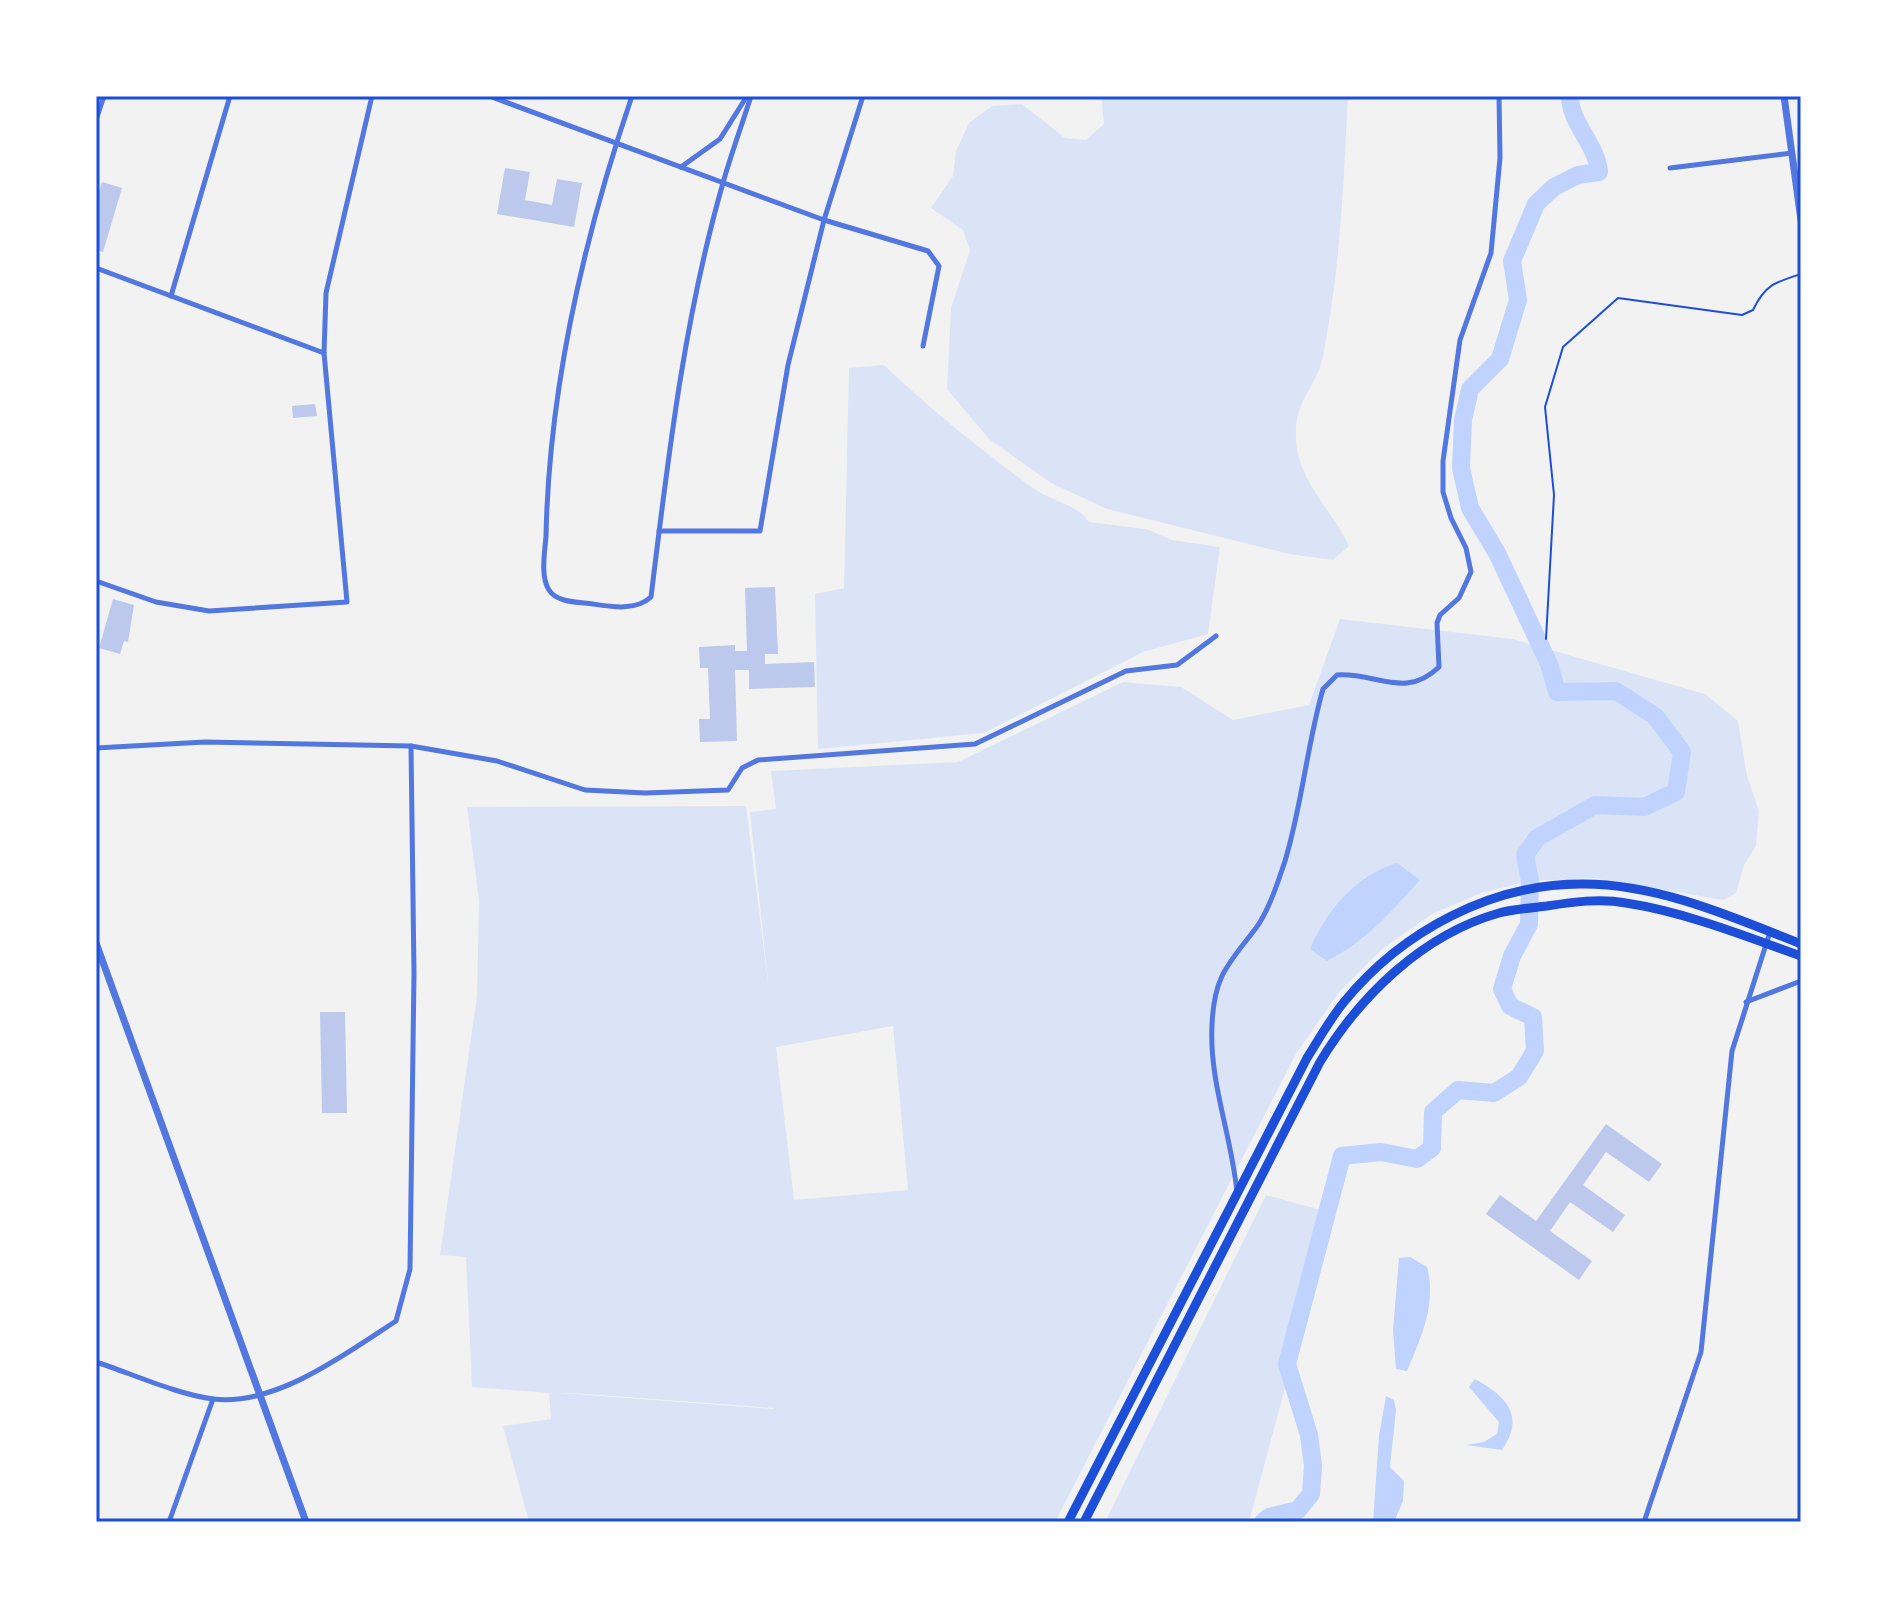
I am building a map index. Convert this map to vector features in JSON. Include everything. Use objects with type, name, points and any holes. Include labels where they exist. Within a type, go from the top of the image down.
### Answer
[{"type":"main road","points":[[1068,1522],[1307,1058],[1344,1002],[1383,962],[1430,926],[1497,897],[1582,883],[1658,895],[1801,944]]},
{"type":"main road","points":[[1084,1522],[1320,1062],[1361,1006],[1412,957],[1434,942],[1500,913],[1558,904],[1625,903],[1801,956]]},
{"type":"street","points":[[96,120],[104,96]]},
{"type":"street","points":[[171,296],[230,96]]},
{"type":"street","points":[[96,581],[156,602],[209,611],[347,602],[324,353],[326,293],[372,96]]},
{"type":"street","points":[[489,96],[504,98],[616,144],[824,220],[928,251],[939,266],[923,346]]},
{"type":"street","points":[[632,96],[579,278],[557,400],[546,512],[545,581],[550,593],[562,600],[611,607],[643,605],[651,597],[694,307],[723,183],[749,96]]},
{"type":"street","points":[[680,167],[720,139],[749,96]]},
{"type":"street","points":[[659,531],[760,531],[788,365],[824,220],[863,96]]},
{"type":"street","points":[[1237,1194],[1233,1153],[1214,1071],[1212,1025],[1217,984],[1232,954],[1257,926],[1286,859],[1319,702],[1327,682],[1337,675],[1412,684],[1426,680],[1439,667],[1437,623],[1440,615],[1459,598],[1471,572],[1466,548],[1451,518],[1443,492],[1443,461],[1460,340],[1491,253],[1500,158],[1499,96]]},
{"type":"street","points":[[1784,96],[1801,220]]},
{"type":"street","points":[[1670,168],[1792,153]]},
{"type":"street","points":[[96,268],[324,353]]},
{"type":"street","points":[[96,748],[205,742],[411,746],[497,761],[585,790],[645,793],[728,790],[742,768],[758,760],[975,744],[1126,671],[1177,665],[1216,636]]},
{"type":"street","points":[[96,1362],[213,1399],[260,1397],[336,1360],[396,1321],[410,1269],[414,973],[411,746]]},
{"type":"street","points":[[1644,1522],[1701,1352],[1732,1051],[1770,932]]},
{"type":"street","points":[[96,943],[306,1522]]},
{"type":"street","points":[[1745,1003],[1801,981]]},
{"type":"street","points":[[169,1522],[213,1399]]},
{"type":"path","points":[[1546,639],[1554,495],[1545,407],[1563,347],[1618,298],[1742,315],[1753,310],[1771,283],[1801,274]]},
{"type":"shaded area","points":[[1101,96],[1348,96],[1332,305],[1322,361],[1301,407],[1296,426],[1302,468],[1349,546],[1333,560],[1289,554],[1107,509],[1051,483],[989,439],[947,389],[951,308],[970,250],[963,230],[931,208],[953,176],[956,151],[969,123],[992,106],[1022,104],[1065,138],[1086,140],[1104,124]]},
{"type":"shaded area","points":[[884,365],[994,459],[1040,492],[1078,511],[1089,522],[1146,529],[1172,540],[1220,547],[1208,634],[1143,652],[984,733],[818,749],[815,594],[844,588],[849,368]]},
{"type":"shaded area","points":[[1340,619],[1513,639],[1705,694],[1738,721],[1747,776],[1759,811],[1756,846],[1744,865],[1736,893],[1723,900],[1595,878],[1530,881],[1481,893],[1432,914],[1382,949],[1339,992],[1296,1054],[1055,1522],[529,1522],[503,1426],[551,1419],[549,1393],[472,1387],[466,1257],[440,1255],[477,996],[479,901],[467,807],[746,806],[769,990],[750,812],[776,809],[771,771],[958,762],[1123,682],[1181,687],[1233,720],[1309,705]],"holes":[[[893,1026],[908,1190],[794,1200],[776,1047]],[[561,1393],[773,1408],[774,1409]]]},
{"type":"shaded area","points":[[1266,1195],[1332,1213],[1249,1522],[1105,1522]]},
{"type":"water","points":[[1397,863],[1420,880],[1388,914],[1354,945],[1327,961],[1310,949],[1325,921],[1344,896],[1368,876]]},
{"type":"water","points":[[1410,1257],[1427,1267],[1430,1294],[1426,1320],[1407,1371],[1396,1369],[1393,1330],[1399,1258]]},
{"type":"water","points":[[1475,1379],[1496,1393],[1510,1409],[1512,1428],[1502,1450],[1466,1445],[1484,1442],[1497,1434],[1499,1422],[1469,1387]]},
{"type":"water","points":[[1386,1396],[1394,1400],[1396,1410],[1390,1467],[1404,1481],[1403,1501],[1394,1522],[1373,1522],[1379,1436]]},
{"type":"building","points":[[505,168],[530,172],[525,200],[552,205],[557,179],[582,183],[574,227],[497,214]]},
{"type":"building","points":[[102,182],[122,188],[103,252],[96,250],[96,201]]},
{"type":"building","points":[[315,404],[317,416],[293,418],[292,406]]},
{"type":"building","points":[[775,587],[778,654],[765,654],[765,664],[814,662],[815,687],[749,689],[749,670],[735,670],[737,741],[700,742],[699,719],[710,719],[708,668],[700,668],[699,647],[735,645],[735,651],[747,651],[745,588]]},
{"type":"building","points":[[113,599],[134,605],[128,642],[124,641],[120,654],[99,648]]},
{"type":"building","points":[[320,1012],[345,1012],[347,1113],[322,1113]]},
{"type":"building","points":[[1606,1124],[1662,1164],[1649,1182],[1606,1152],[1583,1185],[1625,1215],[1613,1232],[1570,1202],[1550,1231],[1592,1261],[1579,1280],[1486,1214],[1500,1195],[1536,1221]]},
{"type":"waterway","points":[[1263,1522],[1269,1517],[1298,1510],[1311,1494],[1313,1466],[1309,1435],[1287,1364],[1342,1156],[1381,1152],[1417,1159],[1432,1148],[1433,1112],[1458,1090],[1494,1093],[1519,1077],[1535,1051],[1533,1017],[1510,1006],[1502,989],[1512,956],[1529,924],[1530,881],[1525,855],[1537,838],[1595,805],[1644,807],[1676,792],[1682,752],[1655,716],[1616,691],[1557,692],[1549,664],[1497,553],[1470,508],[1461,468],[1463,420],[1470,389],[1500,359],[1518,300],[1512,261],[1536,204],[1554,187],[1578,175],[1599,172],[1594,152],[1574,116],[1570,96]]}]
